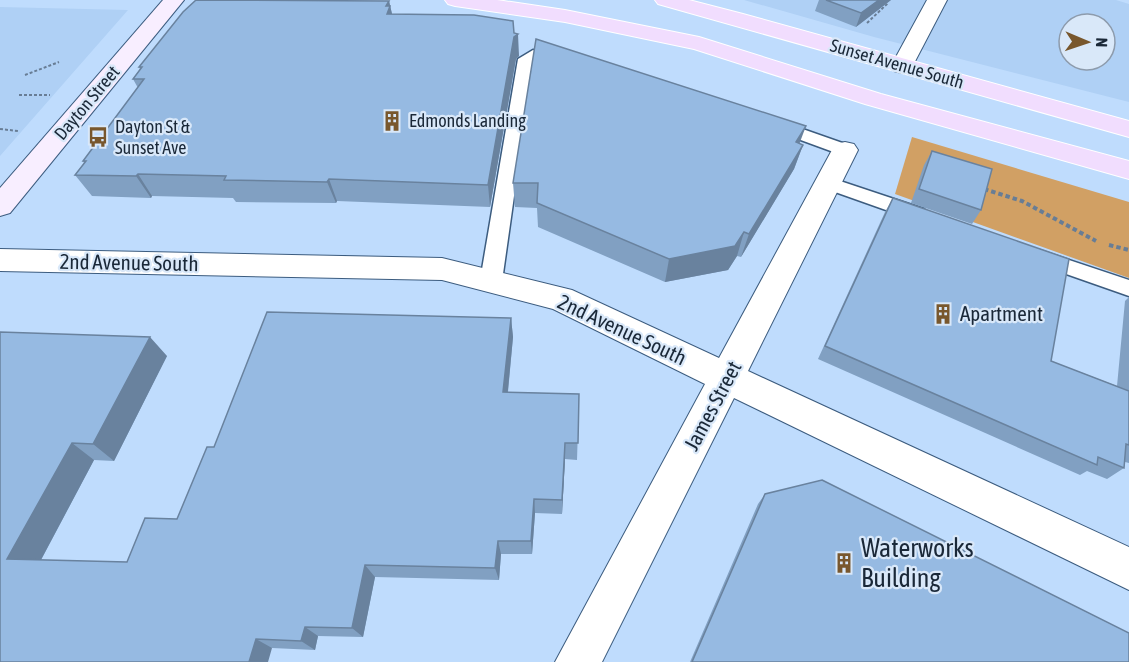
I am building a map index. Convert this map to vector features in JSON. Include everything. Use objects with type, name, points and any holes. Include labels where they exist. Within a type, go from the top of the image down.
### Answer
[{"type":"main road","points":[[455,0],[565,16],[699,44],[873,99],[1129,170]]},
{"type":"main road","name":"Sunset Avenue South","points":[[665,0],[1129,129]]},
{"type":"main road","points":[[565,16],[689,5]]},
{"type":"street","name":"Dayton Street","points":[[0,206],[174,0]]},
{"type":"street","points":[[902,66],[938,0]]},
{"type":"street","name":"James Street","points":[[578,662],[845,150]]},
{"type":"street","name":"2nd Avenue South","points":[[0,260],[442,269],[561,299],[1129,570]]},
{"type":"lane","points":[[491,281],[526,59],[533,55],[543,56],[571,65]]},
{"type":"lane","points":[[755,118],[845,150]]},
{"type":"lane","points":[[828,183],[940,222]]},
{"type":"lane","points":[[1018,249],[1129,288]]},
{"type":"path","points":[[877,15],[888,3]]},
{"type":"path","points":[[25,75],[59,62]]},
{"type":"path","points":[[20,95],[54,96]]},
{"type":"path","points":[[0,129],[22,131]]},
{"type":"path","points":[[981,188],[1023,201],[1101,243],[1129,250]]},
{"type":"shaded area","points":[[744,0],[1116,0],[1129,4],[1129,102],[874,37]]},
{"type":"shaded area","points":[[0,7],[128,10],[0,156]]},
{"type":"shaded area","points":[[912,137],[1129,202],[1129,278],[895,194]]},
{"type":"building","name":"Edmonds Landing","points":[[196,0],[389,1],[386,6],[390,6],[387,14],[474,15],[513,21],[514,33],[518,34],[514,37],[488,185],[329,179],[327,182],[224,180],[226,176],[75,175],[144,79],[133,79],[142,67],[139,67],[183,12]]},
{"type":"building","points":[[826,0],[879,0],[861,13]]},
{"type":"building","points":[[536,39],[806,126],[796,142],[803,145],[749,234],[744,232],[735,246],[669,259],[537,203],[538,183],[513,183]]},
{"type":"building","points":[[932,151],[992,169],[981,210],[919,189]]},
{"type":"building","name":"Apartment","points":[[893,198],[1069,259],[1051,361],[1129,391],[1129,445],[1126,444],[1124,468],[1098,457],[1097,465],[825,346]]},
{"type":"building","points":[[267,312],[511,318],[503,392],[579,394],[578,443],[565,443],[562,500],[534,499],[531,541],[498,541],[495,568],[365,565],[352,628],[305,627],[301,641],[256,639],[249,662],[0,662],[0,332],[150,337],[93,444],[72,443],[7,559],[127,562],[145,518],[177,519],[207,447],[214,447]]},
{"type":"building","name":"Waterworks Building","points":[[822,480],[1129,633],[1129,662],[692,662],[765,494]]},
{"type":"place","name":"Edmonds Landing","points":[[392,121]]},
{"type":"place","name":"Dayton St & Sunset Ave","points":[[98,137]]},
{"type":"place","name":"Apartment","points":[[943,314]]},
{"type":"place","name":"Waterworks Building","points":[[844,563]]}]
